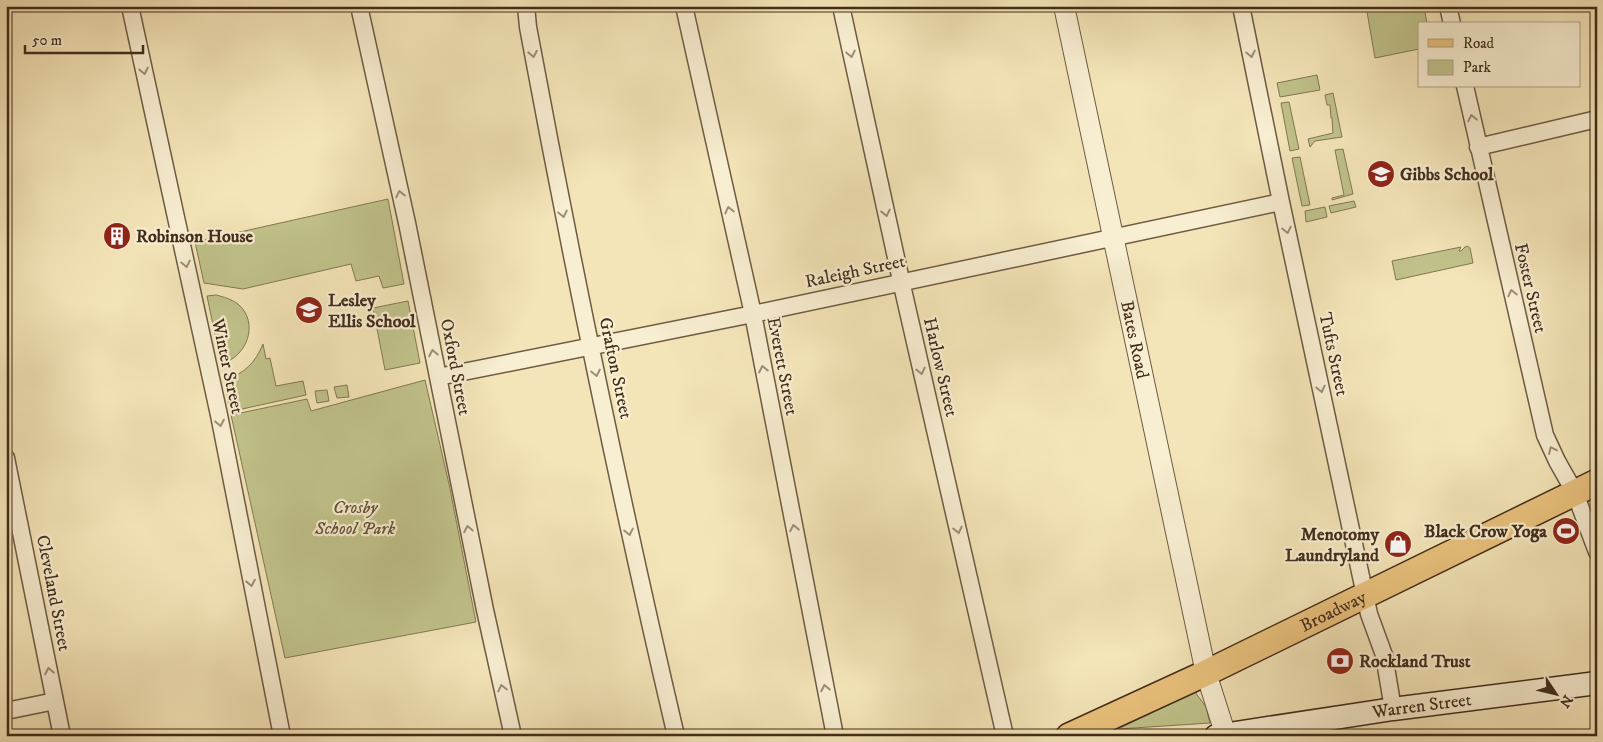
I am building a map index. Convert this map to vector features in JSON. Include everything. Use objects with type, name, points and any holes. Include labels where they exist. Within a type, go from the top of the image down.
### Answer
[{"type":"main road","name":"Broadway","points":[[1069,736],[1206,673],[1586,488]]},
{"type":"main road","name":"Warren Street","points":[[1223,735],[1393,709],[1597,683]]},
{"type":"street","name":"Winter Street","points":[[130,6],[219,415],[282,736]]},
{"type":"street","name":"Oxford Street","points":[[359,6],[407,223],[483,602],[513,736]]},
{"type":"street","name":"Grafton Street","points":[[526,6],[528,27],[553,164],[638,575],[676,736]]},
{"type":"street","name":"Everett Street","points":[[684,6],[752,314],[835,736]]},
{"type":"street","name":"Harlow Street","points":[[841,6],[901,282],[1005,736]]},
{"type":"street","name":"Bates Road","points":[[1064,6],[1206,673],[1223,735]]},
{"type":"street","name":"Tufts Street","points":[[1241,6],[1365,594],[1371,621],[1384,655],[1393,709]]},
{"type":"street","points":[[1448,6],[1452,22]]},
{"type":"street","name":"Foster Street","points":[[1465,88],[1545,435],[1557,461],[1586,488],[1597,552]]},
{"type":"street","points":[[1478,147],[1597,119]]},
{"type":"street","name":"Raleigh Street","points":[[438,377],[752,314],[1281,202]]},
{"type":"street","name":"Cleveland Street","points":[[6,458],[62,736]]},
{"type":"street","points":[[6,711],[55,701]]},
{"type":"green space","points":[[1366,6],[1424,6],[1427,22],[1418,22],[1418,49],[1375,58]]},
{"type":"green space","points":[[1317,75],[1320,90],[1280,97],[1277,83]]},
{"type":"green space","points":[[1333,93],[1342,137],[1315,141],[1310,147],[1308,139],[1333,133],[1330,105],[1327,105],[1325,95]]},
{"type":"green space","points":[[1289,102],[1299,149],[1290,151],[1281,103]]},
{"type":"green space","points":[[1343,149],[1353,194],[1332,200],[1332,198],[1344,195],[1335,150]]},
{"type":"green space","points":[[1300,157],[1310,205],[1302,206],[1292,158]]},
{"type":"green space","points":[[388,199],[404,284],[383,288],[379,276],[356,281],[351,264],[243,289],[204,283],[195,242]]},
{"type":"green space","points":[[1354,201],[1356,207],[1331,213],[1329,206]]},
{"type":"green space","points":[[1325,207],[1327,217],[1306,222],[1305,211]]},
{"type":"green space","points":[[1467,246],[1470,248],[1473,263],[1396,280],[1392,261],[1461,247],[1459,251],[1461,251]]},
{"type":"green space","points":[[216,295],[238,304],[245,312],[249,329],[244,347],[230,360],[221,364],[207,296]]},
{"type":"green space","points":[[408,301],[420,363],[385,370],[373,308]]},
{"type":"green space","points":[[263,344],[266,359],[270,358],[276,386],[303,381],[306,395],[233,411],[229,407],[225,380],[244,371],[253,362]]},
{"type":"green space","name":"Crosby School Park","points":[[425,380],[449,484],[476,622],[285,658],[231,415],[307,399],[311,411]]},
{"type":"green space","points":[[347,385],[349,397],[337,398],[334,387]]},
{"type":"green space","points":[[327,390],[329,401],[317,403],[315,391]]},
{"type":"green space","points":[[1195,692],[1206,707],[1210,723],[1118,729]]},
{"type":"place","name":"Gibbs School","points":[[1381,174]]},
{"type":"place","name":"Robinson House","points":[[117,236]]},
{"type":"place","name":"Lesley Ellis School","points":[[309,310]]},
{"type":"place","name":"Black Crow Yoga","points":[[1566,531]]},
{"type":"place","name":"Menotomy Laundryland","points":[[1398,544]]},
{"type":"place","name":"Rockland Trust","points":[[1340,661]]}]
